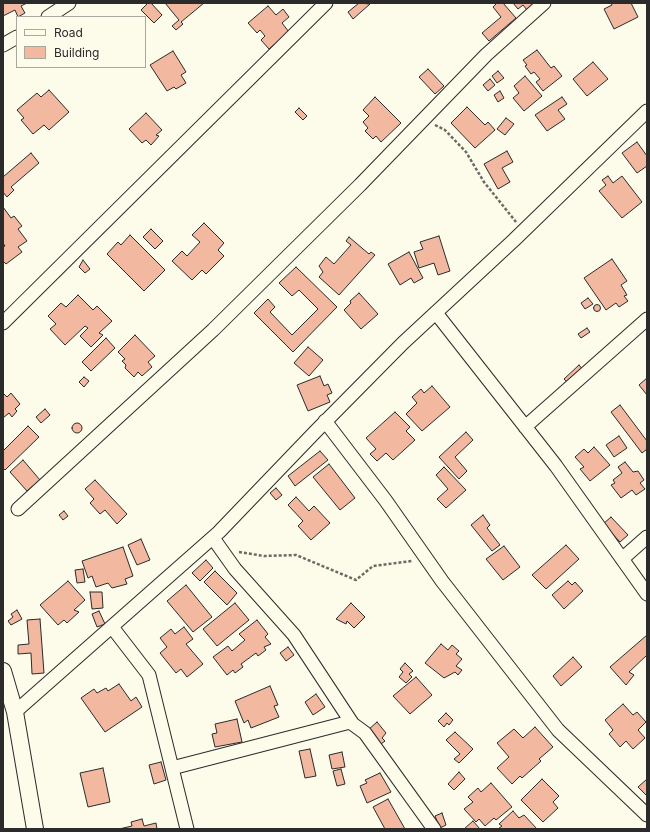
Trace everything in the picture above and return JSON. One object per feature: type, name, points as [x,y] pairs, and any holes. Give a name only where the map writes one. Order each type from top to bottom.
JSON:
[{"type":"street","points":[[50,16],[69,3]]},
{"type":"street","points":[[3,323],[326,3]]},
{"type":"street","points":[[18,509],[213,330],[425,119],[486,55],[544,3]]},
{"type":"street","points":[[3,46],[16,37]]},
{"type":"street","points":[[15,712],[212,538],[325,421],[647,111]]},
{"type":"street","points":[[436,313],[556,466],[647,594]]},
{"type":"street","points":[[525,427],[647,318]]},
{"type":"street","points":[[325,421],[386,501],[427,559],[558,730],[647,815]]},
{"type":"street","points":[[622,559],[647,537]]},
{"type":"street","points":[[212,538],[235,569],[294,634],[352,723],[365,732],[434,829]]},
{"type":"street","points":[[112,627],[149,675],[187,829]]},
{"type":"street","points":[[3,671],[15,712],[36,829]]},
{"type":"street","points":[[172,768],[350,722],[352,723]]},
{"type":"path","points":[[425,119],[445,130],[466,152],[484,182],[523,231]]},
{"type":"path","points":[[221,549],[264,556],[296,555],[356,580],[372,566],[427,559]]},
{"type":"building","points":[[3,3],[27,3],[21,6],[25,13],[20,16],[18,16],[15,10],[3,16]]},
{"type":"building","points":[[148,3],[151,3],[162,15],[154,23],[141,10]]},
{"type":"building","points":[[165,3],[204,3],[181,22],[183,24],[176,30],[172,26],[179,20]]},
{"type":"building","points":[[359,3],[370,4],[353,19],[348,12]]},
{"type":"building","points":[[497,3],[503,3],[516,18],[489,41],[482,33],[501,17],[493,7]]},
{"type":"building","points":[[513,3],[537,3],[527,10],[523,5],[518,9]]},
{"type":"building","points":[[611,3],[631,3],[638,17],[614,29],[604,9],[612,5]]},
{"type":"building","points":[[268,6],[276,15],[283,9],[289,17],[282,23],[289,32],[269,49],[261,40],[265,36],[260,30],[257,33],[248,23]]},
{"type":"building","points":[[537,50],[551,68],[554,66],[562,76],[543,91],[536,82],[540,79],[534,72],[531,74],[525,66],[527,65],[523,60]]},
{"type":"building","points":[[173,51],[186,72],[181,75],[186,83],[176,89],[174,87],[167,91],[150,65]]},
{"type":"building","points":[[593,62],[608,79],[587,96],[573,79]]},
{"type":"building","points":[[428,69],[444,86],[435,94],[419,77]]},
{"type":"building","points":[[498,71],[504,78],[497,83],[492,76]]},
{"type":"building","points":[[525,76],[542,96],[524,111],[513,98],[519,93],[514,86]]},
{"type":"building","points":[[490,79],[495,85],[488,91],[483,85]]},
{"type":"building","points":[[49,90],[69,112],[49,130],[44,125],[33,134],[21,120],[24,118],[17,110],[37,93],[41,97]]},
{"type":"building","points":[[500,91],[504,98],[498,102],[494,95]]},
{"type":"building","points":[[375,97],[401,123],[381,142],[376,136],[373,139],[365,131],[368,128],[363,122],[369,116],[363,110]]},
{"type":"building","points":[[562,97],[567,104],[558,110],[565,119],[547,131],[535,115]]},
{"type":"building","points":[[467,107],[485,125],[488,122],[495,130],[475,148],[451,123]]},
{"type":"building","points":[[299,108],[307,116],[303,120],[295,112]]},
{"type":"building","points":[[146,113],[162,130],[156,135],[159,136],[151,145],[146,140],[142,143],[129,129]]},
{"type":"building","points":[[506,118],[514,124],[505,135],[497,129]]},
{"type":"building","points":[[637,142],[647,156],[647,166],[637,173],[622,153]]},
{"type":"building","points":[[507,151],[513,162],[502,168],[510,182],[498,189],[484,164]]},
{"type":"building","points":[[31,153],[39,163],[11,187],[14,190],[7,197],[3,192],[3,177]]},
{"type":"building","points":[[608,176],[613,183],[622,176],[642,202],[622,218],[599,191],[606,185],[602,180]]},
{"type":"building","points":[[3,207],[11,218],[14,216],[22,226],[18,229],[27,241],[18,247],[22,252],[6,264],[3,261],[3,247],[5,246],[3,243]]},
{"type":"building","points":[[204,223],[224,243],[218,250],[224,256],[206,274],[202,270],[192,280],[172,261],[182,251],[187,256],[200,242],[192,235]]},
{"type":"building","points":[[151,229],[163,241],[155,249],[143,237]]},
{"type":"building","points":[[130,235],[165,270],[144,291],[107,254],[118,242],[121,245]]},
{"type":"building","points":[[439,236],[450,271],[438,275],[434,263],[419,268],[414,252],[423,249],[420,242]]},
{"type":"building","points":[[349,237],[369,254],[371,252],[375,255],[339,295],[319,277],[323,272],[319,266],[326,257],[334,264],[351,245],[346,241]]},
{"type":"building","points":[[409,252],[423,278],[414,283],[411,278],[400,285],[388,264]]},
{"type":"building","points":[[612,259],[627,281],[621,285],[627,295],[624,296],[628,301],[619,307],[616,303],[606,310],[584,278]]},
{"type":"building","points":[[83,260],[90,269],[85,273],[79,267]]},
{"type":"building","points":[[296,267],[337,307],[293,352],[254,313],[268,299],[275,307],[270,312],[292,335],[318,309],[299,290],[292,296],[279,283]]},
{"type":"building","points":[[359,293],[378,314],[361,329],[344,310],[351,303],[350,301]]},
{"type":"building","points":[[78,295],[93,310],[97,306],[112,321],[99,333],[103,335],[91,347],[80,336],[88,328],[85,326],[65,345],[50,329],[56,324],[48,316],[61,303],[66,307]]},
{"type":"building","points":[[588,298],[593,304],[585,309],[581,303]]},
{"type":"building","points":[[597,304],[600,305],[600,311],[597,312],[594,311],[593,308],[594,305]]},
{"type":"building","points":[[587,328],[590,332],[581,338],[578,334]]},
{"type":"building","points":[[135,335],[155,356],[148,362],[152,367],[142,376],[138,372],[134,377],[125,368],[126,365],[122,361],[125,359],[118,352]]},
{"type":"building","points":[[106,338],[115,348],[91,371],[82,362]]},
{"type":"building","points":[[308,347],[323,360],[309,376],[294,363]]},
{"type":"building","points":[[579,365],[584,371],[570,385],[564,379]]},
{"type":"building","points":[[320,376],[324,386],[328,384],[332,393],[327,395],[330,402],[308,411],[297,385]]},
{"type":"building","points":[[84,377],[89,381],[84,387],[79,382]]},
{"type":"building","points":[[647,378],[647,395],[639,385]]},
{"type":"building","points":[[432,386],[450,407],[422,431],[406,414],[417,403],[412,397],[421,389],[424,393]]},
{"type":"building","points":[[3,393],[7,397],[11,393],[20,404],[15,409],[17,411],[12,417],[9,413],[3,418]]},
{"type":"building","points":[[620,405],[647,441],[647,449],[642,453],[611,412]]},
{"type":"building","points":[[45,409],[50,415],[41,423],[36,417]]},
{"type":"building","points":[[395,412],[410,427],[406,431],[415,440],[393,460],[386,453],[377,461],[370,454],[376,449],[366,438]]},
{"type":"building","points":[[75,423],[79,423],[82,428],[79,433],[75,433],[72,430],[72,426]]},
{"type":"building","points":[[28,426],[39,437],[5,470],[3,468],[3,451]]},
{"type":"building","points":[[466,432],[473,440],[455,457],[467,471],[459,479],[439,457]]},
{"type":"building","points":[[619,436],[627,448],[614,457],[606,445]]},
{"type":"building","points":[[594,447],[610,465],[590,481],[580,469],[584,467],[575,457],[584,449],[588,453]]},
{"type":"building","points":[[320,451],[328,460],[295,486],[288,476]]},
{"type":"building","points":[[23,460],[40,480],[27,491],[10,472]]},
{"type":"building","points":[[625,462],[633,472],[638,471],[644,480],[640,483],[645,489],[636,495],[632,490],[621,498],[611,485],[615,483],[613,480],[622,473],[618,467]]},
{"type":"building","points":[[329,464],[355,498],[340,510],[313,477]]},
{"type":"building","points":[[444,467],[466,490],[446,508],[437,499],[448,489],[436,475]]},
{"type":"building","points":[[95,480],[127,514],[117,524],[105,510],[100,514],[90,503],[94,499],[85,489]]},
{"type":"building","points":[[276,488],[282,495],[276,500],[270,493]]},
{"type":"building","points":[[296,497],[309,511],[314,506],[330,523],[311,540],[298,526],[303,521],[288,505]]},
{"type":"building","points":[[64,511],[68,516],[63,520],[59,515]]},
{"type":"building","points":[[483,515],[490,525],[487,528],[500,545],[492,551],[471,525]]},
{"type":"building","points":[[611,517],[628,535],[620,542],[603,524]]},
{"type":"building","points":[[141,539],[150,560],[137,565],[128,545]]},
{"type":"building","points":[[566,545],[579,559],[546,589],[532,575]]},
{"type":"building","points":[[504,546],[520,567],[503,580],[486,559]]},
{"type":"building","points":[[123,547],[133,576],[125,579],[127,584],[112,588],[108,583],[96,587],[92,576],[88,578],[82,561]]},
{"type":"building","points":[[206,560],[213,568],[200,581],[192,573]]},
{"type":"building","points":[[83,569],[85,582],[77,583],[75,570]]},
{"type":"building","points":[[215,571],[237,593],[227,605],[204,582]]},
{"type":"building","points":[[68,581],[85,600],[74,610],[79,612],[67,623],[64,620],[58,625],[40,605]]},
{"type":"building","points":[[568,581],[572,585],[575,582],[583,591],[564,609],[552,595]]},
{"type":"building","points":[[186,585],[212,617],[193,632],[167,601]]},
{"type":"building","points":[[90,592],[102,592],[103,608],[92,609]]},
{"type":"building","points":[[235,603],[249,620],[217,646],[203,629]]},
{"type":"building","points":[[351,603],[365,617],[354,628],[347,621],[346,624],[336,619]]},
{"type":"building","points":[[17,610],[22,619],[11,625],[8,621],[13,617],[11,614]]},
{"type":"building","points":[[99,611],[105,624],[97,627],[92,614]]},
{"type":"building","points":[[40,619],[44,673],[32,674],[31,653],[18,654],[18,645],[29,644],[27,620]]},
{"type":"building","points":[[257,620],[268,634],[265,637],[271,644],[264,647],[266,650],[258,656],[256,653],[241,664],[243,667],[235,673],[233,670],[227,675],[213,657],[228,646],[232,651],[245,640],[239,634]]},
{"type":"building","points":[[184,627],[193,639],[186,644],[203,664],[187,677],[181,669],[176,673],[160,653],[167,647],[160,638],[171,629],[175,634]]},
{"type":"building","points":[[647,635],[647,655],[629,672],[634,675],[626,685],[610,667]]},
{"type":"building","points":[[441,644],[448,650],[452,645],[459,651],[456,654],[462,659],[456,666],[462,670],[458,675],[455,672],[444,678],[425,663]]},
{"type":"building","points":[[288,647],[294,655],[286,661],[280,653]]},
{"type":"building","points":[[573,657],[582,667],[561,686],[553,676]]},
{"type":"building","points":[[405,663],[413,671],[409,674],[412,677],[406,683],[399,677],[403,672],[400,669]]},
{"type":"building","points":[[416,677],[432,695],[410,714],[393,696]]},
{"type":"building","points":[[119,684],[131,701],[136,697],[142,707],[105,732],[81,698],[94,689],[97,693],[106,688],[108,691]]},
{"type":"building","points":[[270,686],[278,705],[274,706],[279,717],[251,728],[248,720],[244,723],[235,701]]},
{"type":"building","points":[[316,694],[325,707],[313,715],[305,702]]},
{"type":"building","points":[[623,704],[633,715],[637,712],[646,722],[638,730],[645,738],[633,749],[626,741],[620,747],[609,734],[613,730],[605,720]]},
{"type":"building","points":[[446,713],[453,720],[449,725],[447,723],[444,727],[438,721]]},
{"type":"building","points":[[237,719],[242,742],[215,747],[212,734],[217,733],[215,724]]},
{"type":"building","points":[[377,722],[386,733],[382,738],[385,741],[381,744],[368,730]]},
{"type":"building","points":[[535,727],[553,747],[539,759],[541,761],[522,778],[520,776],[512,784],[497,768],[509,757],[497,743],[514,729],[523,738]]},
{"type":"building","points":[[455,732],[473,749],[459,763],[454,759],[460,754],[446,740]]},
{"type":"building","points":[[310,749],[316,776],[305,778],[299,751]]},
{"type":"building","points":[[342,752],[345,767],[332,769],[329,755]]},
{"type":"building","points":[[161,762],[166,780],[154,784],[149,765]]},
{"type":"building","points":[[103,768],[110,802],[88,807],[80,773]]},
{"type":"building","points":[[341,769],[345,784],[337,786],[333,771]]},
{"type":"building","points":[[459,772],[465,779],[454,790],[448,784]]},
{"type":"building","points":[[380,773],[391,792],[367,803],[360,786],[367,783],[365,780]]},
{"type":"building","points":[[542,779],[559,796],[553,802],[558,808],[543,822],[521,800]]},
{"type":"building","points":[[647,779],[647,796],[638,787]]},
{"type":"building","points":[[491,783],[512,807],[496,820],[494,818],[485,826],[479,819],[476,822],[464,809],[473,802],[468,797],[478,788],[481,792]]},
{"type":"building","points":[[388,799],[405,829],[385,829],[373,807]]},
{"type":"building","points":[[513,811],[519,818],[524,815],[537,829],[498,829],[502,826],[499,824]]},
{"type":"building","points":[[442,813],[446,825],[440,828],[435,816]]},
{"type":"building","points":[[142,819],[144,826],[156,823],[157,829],[119,829],[132,826],[131,822]]},
{"type":"building","points":[[473,821],[480,829],[464,829]]}]
